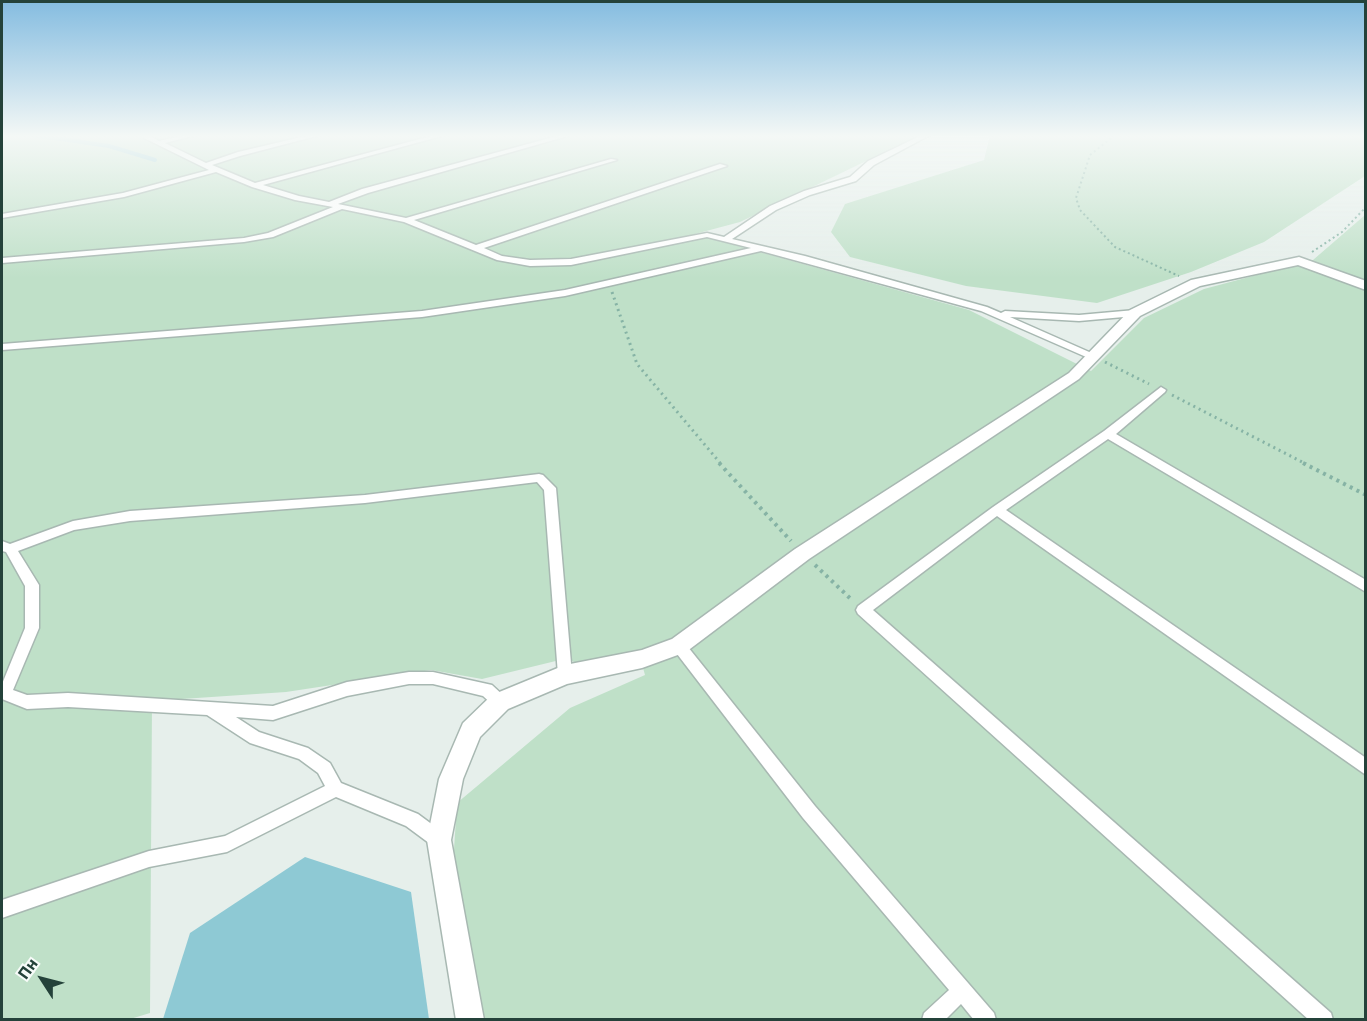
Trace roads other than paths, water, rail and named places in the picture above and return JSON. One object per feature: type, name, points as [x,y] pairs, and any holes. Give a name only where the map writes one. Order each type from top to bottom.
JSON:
[{"type":"street","points":[[470,1020],[439,840],[451,778],[471,730],[500,702],[566,675],[642,659],[679,646],[802,554],[1074,376],[1135,313],[1196,283],[1299,261],[1365,286]]},
{"type":"lane","points":[[2,216],[124,195],[169,183]]},
{"type":"lane","points":[[249,183],[329,205],[406,220],[474,249],[508,259],[550,264],[571,262],[691,236],[707,235],[992,312],[1093,357]]},
{"type":"lane","points":[[255,185],[264,183]]},
{"type":"lane","points":[[329,205],[395,183]]},
{"type":"lane","points":[[406,220],[535,183]]},
{"type":"lane","points":[[474,249],[673,183]]},
{"type":"lane","points":[[726,239],[773,208],[807,193],[841,183]]},
{"type":"lane","points":[[2,261],[244,240],[270,235],[341,207]]},
{"type":"lane","points":[[2,347],[422,314],[595,287],[762,248]]},
{"type":"lane","points":[[992,312],[1079,318],[1135,313]]},
{"type":"lane","points":[[1161,390],[1108,434],[997,510],[863,610],[1324,1020]]},
{"type":"lane","points":[[1108,434],[1365,587]]},
{"type":"lane","points":[[500,702],[487,690],[433,678],[409,678],[347,689],[273,713],[68,700],[27,702],[4,693],[32,628],[32,585],[6,548],[73,526],[130,516],[365,499],[539,478],[550,488],[566,675]]},
{"type":"lane","points":[[997,510],[1365,768]]},
{"type":"lane","points":[[679,646],[809,812],[987,1020]]},
{"type":"lane","points":[[209,708],[255,738],[303,753],[324,768],[335,789],[412,820],[439,840]]},
{"type":"lane","points":[[2,909],[149,859],[227,844],[335,789]]},
{"type":"lane","points":[[931,1020],[961,991]]},
{"type":"water","points":[[305,857],[411,892],[429,1019],[163,1019],[190,933]]}]
